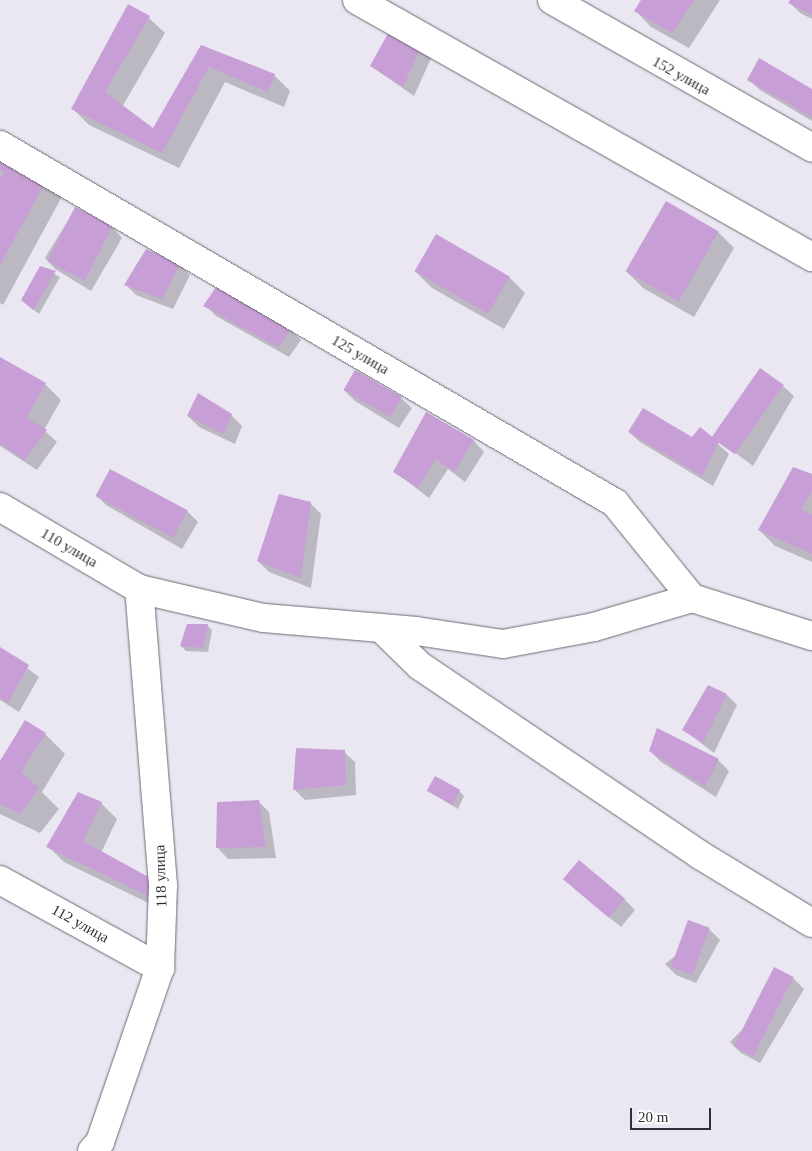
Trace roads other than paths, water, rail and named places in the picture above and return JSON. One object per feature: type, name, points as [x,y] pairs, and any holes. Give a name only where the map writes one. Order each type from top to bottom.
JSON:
[{"type":"street","points":[[357,0],[812,257]]},
{"type":"street","name":"152 улица","points":[[552,0],[812,148]]},
{"type":"street","name":"125 улица","points":[[0,145],[615,503],[692,598]]},
{"type":"street","name":"110 улица","points":[[0,507],[139,588],[264,618],[381,628],[503,644],[594,627],[692,598]]},
{"type":"street","name":"118 улица","points":[[92,1151],[100,1142],[160,968],[163,885],[139,588]]},
{"type":"street","points":[[692,598],[812,636]]},
{"type":"street","points":[[381,628],[420,666],[700,855],[812,923]]},
{"type":"street","name":"112 улица","points":[[0,880],[160,968]]}]
